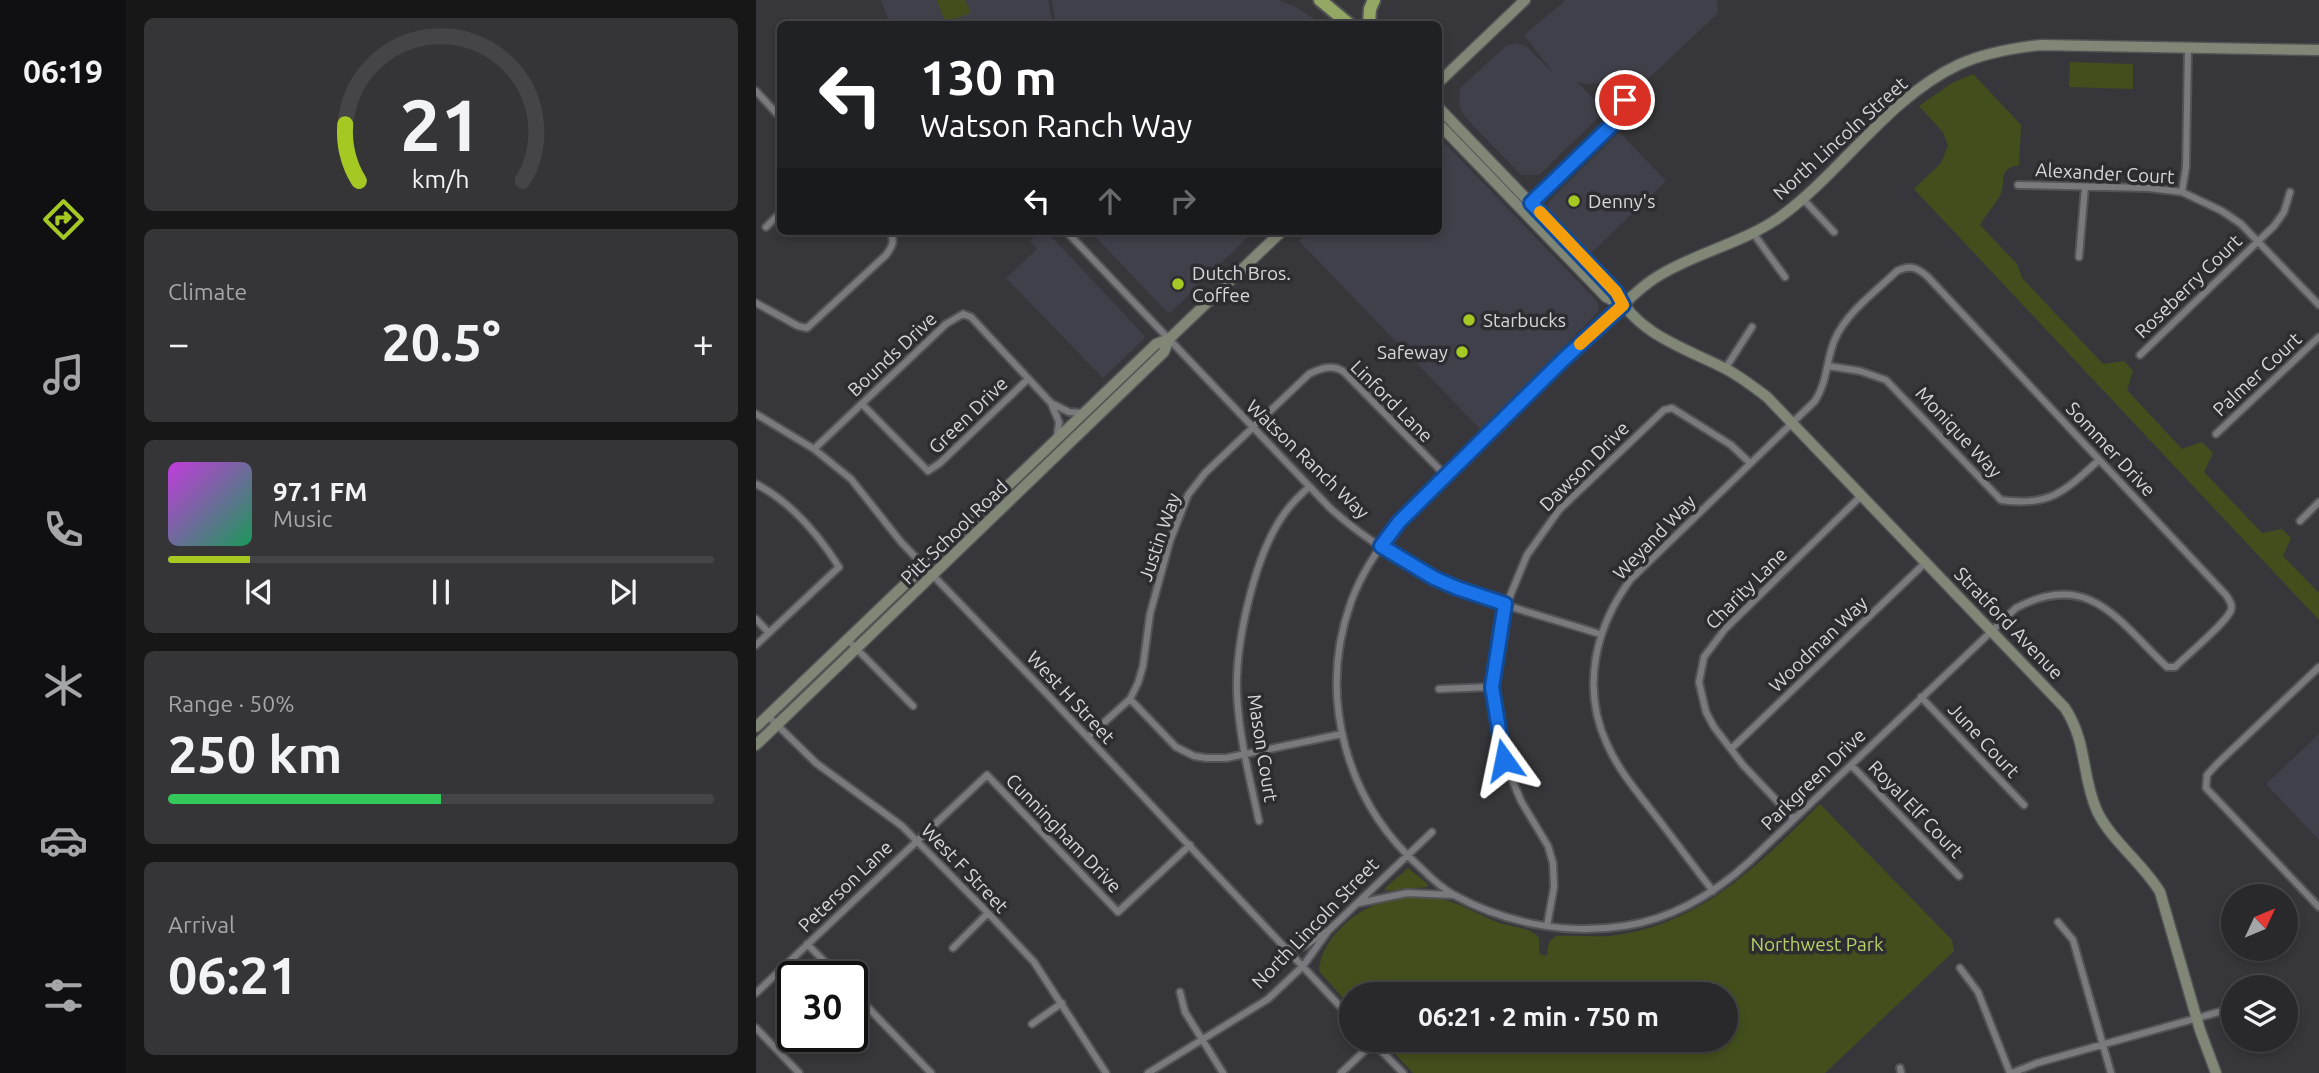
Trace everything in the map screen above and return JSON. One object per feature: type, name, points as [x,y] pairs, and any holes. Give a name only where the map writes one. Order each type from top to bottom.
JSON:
[{"type":"highway","points":[[1320,0],[1345,21]]},
{"type":"highway","points":[[1369,21],[1374,0]]},
{"type":"street","points":[[1442,79],[1525,0]]},
{"type":"street","name":"North Lincoln Street","points":[[1148,1073],[1260,1005],[1303,966],[1328,931],[1406,856],[1367,802],[1351,766],[1342,734],[1337,678],[1344,626],[1358,584],[1399,522],[1566,357],[1623,305],[1657,276],[1753,233],[1802,199],[1914,94],[1958,65],[2015,47],[2041,45],[2319,50]]},
{"type":"street","points":[[2182,192],[2186,167],[2189,48]]},
{"type":"street","points":[[757,93],[777,114]]},
{"type":"street","points":[[1523,211],[1619,118],[1625,100]]},
{"type":"street","name":"Stratford Avenue","points":[[1442,111],[1616,292],[1636,320],[1663,339],[1725,369],[1767,397],[2051,692],[2074,723],[2081,741],[2088,784],[2096,808],[2104,822],[2149,873],[2161,892],[2197,1018],[2216,1073]]},
{"type":"street","name":"Stratford Avenue","points":[[1442,127],[1606,298],[1623,305]]},
{"type":"street","name":"Alexander Court","points":[[2018,185],[2149,188],[2182,192],[2222,211],[2259,241],[2319,305]]},
{"type":"street","points":[[2080,257],[2085,187]]},
{"type":"street","name":"Roseberry Court","points":[[2140,355],[2274,226],[2284,212],[2290,192]]},
{"type":"street","points":[[1802,199],[1834,232]]},
{"type":"street","points":[[766,227],[777,216]]},
{"type":"street","points":[[1753,233],[1785,277]]},
{"type":"street","points":[[756,303],[798,326],[807,328],[886,255],[892,248],[890,235]]},
{"type":"street","name":"Watson Ranch Way","points":[[1070,235],[1340,518],[1434,578],[1457,588],[1600,634]]},
{"type":"street","name":"Pitt School Road","points":[[756,727],[1156,344],[1169,339],[1278,235]]},
{"type":"street","name":"Weyand Way","points":[[1713,891],[1622,772],[1607,745],[1599,723],[1593,689],[1594,658],[1600,634],[1621,592],[1631,579],[1815,401],[1821,391],[1830,352],[1842,326],[1897,271],[1906,267],[1916,268],[1927,276]]},
{"type":"street","name":"Sommer Drive","points":[[1927,276],[2232,604],[2231,612],[2197,645]]},
{"type":"street","name":"Bounds Drive","points":[[814,449],[946,324],[963,314],[971,317],[1051,403],[1069,412],[1084,413]]},
{"type":"street","points":[[1725,369],[1752,327]]},
{"type":"street","name":"Palmer Court","points":[[2216,435],[2319,337]]},
{"type":"street","name":"Pitt School Road","points":[[756,745],[1164,352],[1169,339]]},
{"type":"street","name":"Monique Way","points":[[1828,366],[1860,370],[1886,380],[2001,500],[2036,501],[2053,496],[2066,490],[2099,460]]},
{"type":"street","name":"Linford Lane","points":[[1309,374],[1331,368],[1344,372],[1446,476]]},
{"type":"street","name":"Justin Way","points":[[1088,737],[1130,699],[1138,683],[1150,614],[1170,541],[1188,495],[1205,473],[1309,374]]},
{"type":"street","name":"Green Drive","points":[[862,404],[928,471],[940,463],[1028,379]]},
{"type":"street","points":[[1051,403],[1059,422],[1057,438]]},
{"type":"street","name":"Dawson Drive","points":[[1547,926],[1554,887],[1553,863],[1548,846],[1521,801],[1504,760],[1492,687],[1505,604],[1527,555],[1559,510],[1664,410],[1672,408],[1731,445],[1751,463]]},
{"type":"street","name":"West H Street","points":[[756,414],[814,449],[851,479],[901,541],[1339,1005]]},
{"type":"street","points":[[756,484],[790,507],[809,526],[839,567],[756,645]]},
{"type":"street","name":"Mason Court","points":[[1259,821],[1244,754],[1237,694],[1238,651],[1256,577],[1276,527],[1309,486]]},
{"type":"street","name":"Charity Lane","points":[[1794,819],[1752,775],[1714,727],[1702,698],[1699,682],[1704,657],[1725,629],[1862,495]]},
{"type":"street","points":[[2300,521],[2319,502]]},
{"type":"street","name":"Woodman Way","points":[[1731,748],[1926,562]]},
{"type":"street","name":"Parkgreen Drive","points":[[1406,856],[1454,895],[1511,919],[1579,930],[1626,926],[1678,910],[1713,891],[1742,869],[1991,630],[2016,608],[2032,600],[2048,595],[2066,594],[2086,598],[2105,607],[2123,621],[2167,667],[2175,667],[2197,645]]},
{"type":"street","points":[[756,619],[769,633]]},
{"type":"street","points":[[848,640],[913,706]]},
{"type":"street","points":[[2319,667],[2217,764],[2207,775],[2206,788],[2319,907]]},
{"type":"street","points":[[1439,690],[1492,687]]},
{"type":"street","name":"June Court","points":[[1921,697],[2024,805]]},
{"type":"street","points":[[1130,699],[1176,747],[1206,758],[1244,754],[1342,734]]},
{"type":"street","name":"West F Street","points":[[768,716],[816,763],[917,839],[1034,962],[1106,1073]]},
{"type":"street","name":"Royal Elf Court","points":[[1851,765],[1959,876]]},
{"type":"street","name":"Peterson Lane","points":[[756,993],[987,775]]},
{"type":"street","name":"Cunningham Drive","points":[[987,775],[1118,912],[1190,845]]},
{"type":"street","points":[[1406,856],[1432,832]]},
{"type":"street","points":[[1357,904],[1412,892],[1454,895]]},
{"type":"street","points":[[953,948],[988,914]]},
{"type":"street","points":[[2058,922],[2073,940],[2111,1073]]},
{"type":"street","points":[[1286,948],[1296,951],[1302,949],[1328,931]]},
{"type":"street","points":[[807,944],[824,961]]},
{"type":"street","points":[[1960,968],[1978,992],[2011,1073],[2036,1063],[2221,1011]]},
{"type":"street","points":[[1180,992],[1185,1012],[1223,1073]]},
{"type":"street","points":[[1032,1024],[1062,1003]]},
{"type":"street","points":[[868,1008],[931,1073]]},
{"type":"street","points":[[756,1028],[799,1073]]},
{"type":"street","points":[[1341,1073],[1362,1052]]},
{"type":"street","points":[[1383,1052],[1403,1073]]},
{"type":"shaded area","points":[[881,0],[1048,0],[1052,21],[889,21]]},
{"type":"shaded area","points":[[1052,0],[1278,0],[1294,6],[1317,21],[1056,21]]},
{"type":"shaded area","points":[[1566,0],[1717,0],[1718,13],[1647,80],[1586,84],[1577,82],[1598,103],[1601,115],[1539,175],[1521,175],[1464,116],[1459,105],[1460,88],[1507,45],[1517,43],[1527,47],[1554,74],[1524,35]]},
{"type":"shaded area","points":[[1619,132],[1666,181],[1589,255],[1549,212],[1547,203]]},
{"type":"shaded area","points":[[1442,140],[1597,301],[1598,312],[1481,430],[1299,241],[1304,235],[1442,235]]},
{"type":"shaded area","points":[[1037,235],[1050,235],[1144,335],[1144,339],[1103,378],[1006,278],[1037,249],[1030,241]]},
{"type":"shaded area","points":[[1094,235],[1250,235],[1171,312],[1167,312]]},
{"type":"shaded area","points":[[2319,734],[2319,840],[2266,784]]},
{"type":"green space","points":[[937,0],[965,0],[971,13],[945,21]]},
{"type":"green space","points":[[2070,62],[2133,64],[2133,89],[2069,87]]},
{"type":"green space","points":[[1973,74],[2021,125],[2019,165],[2006,171],[2001,193],[1980,225],[2017,264],[2022,278],[2103,364],[2124,361],[2133,371],[2127,390],[2182,449],[2202,442],[2213,453],[2204,472],[2262,533],[2282,529],[2291,538],[2283,556],[2319,593],[2319,620],[1914,189],[1941,163],[1948,146],[1943,132],[1919,106],[1952,83]]},
{"type":"green space","name":"Northwest Park","points":[[1820,804],[1952,940],[1954,951],[1825,1073],[1413,1073],[1393,1052],[1738,1052],[1738,982],[1339,982],[1339,994],[1319,971],[1327,945],[1344,925],[1369,908],[1396,898],[1411,896],[1441,899],[1499,923],[1526,929],[1539,938],[1539,954],[1547,956],[1549,942],[1556,936],[1610,936],[1643,930],[1673,920],[1726,889],[1774,849]]},
{"type":"green space","points":[[1408,868],[1428,884],[1428,887],[1385,891],[1385,888]]},
{"type":"slow traffic","points":[[1540,212],[1616,292],[1623,305],[1580,344]]},
{"type":"place","name":"Denny's","points":[[1574,201]]},
{"type":"place","name":"Dutch Bros. Coffee","points":[[1178,284]]},
{"type":"place","name":"Starbucks","points":[[1469,320]]},
{"type":"place","name":"Safeway","points":[[1462,352]]},
{"type":"route","points":[[1504,760],[1492,687],[1505,604],[1434,578],[1381,546],[1399,522],[1563,360],[1623,305],[1616,292],[1531,203],[1619,118],[1625,100]]}]
